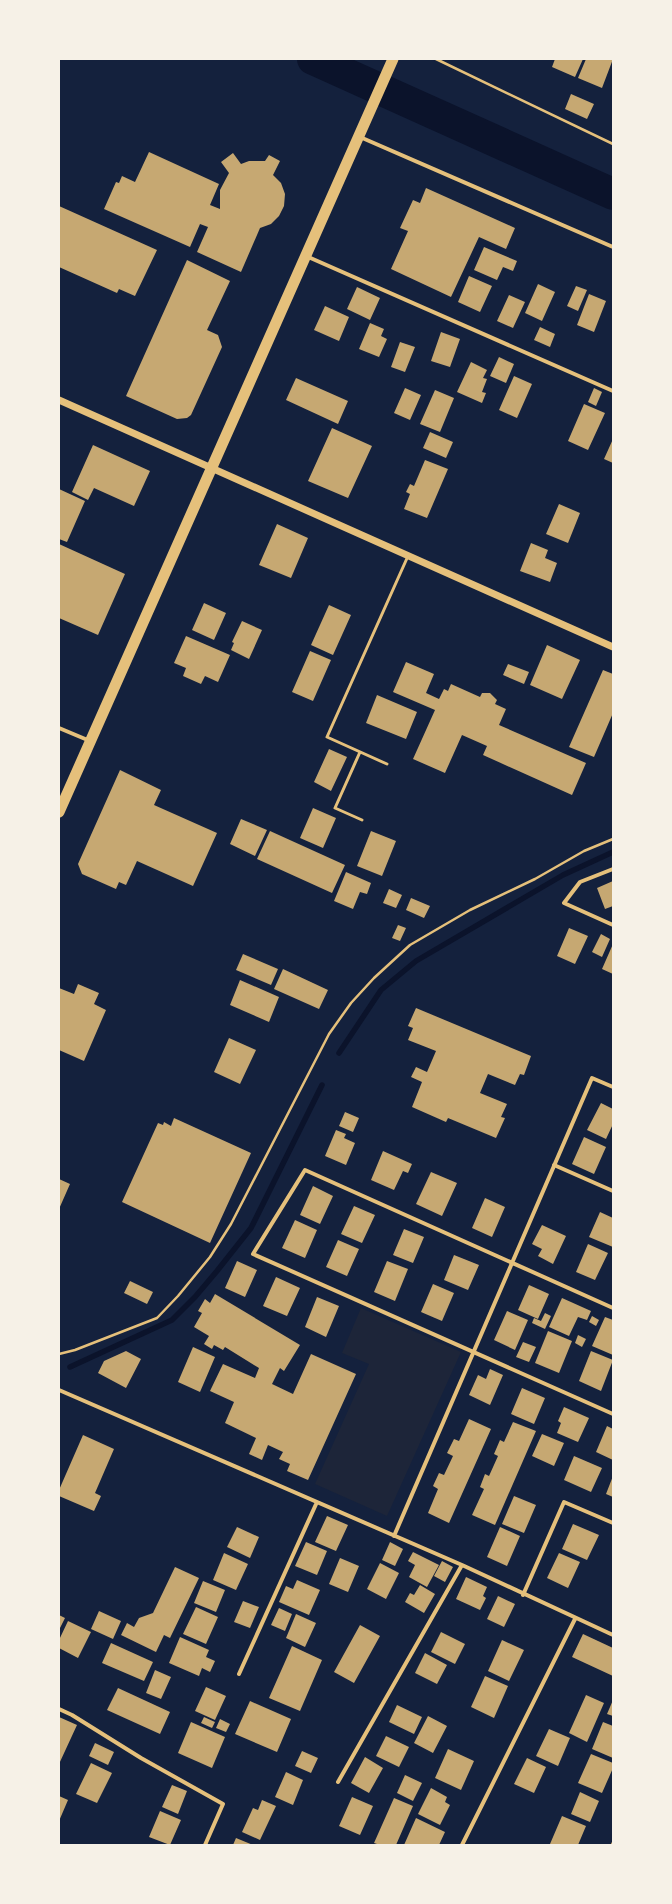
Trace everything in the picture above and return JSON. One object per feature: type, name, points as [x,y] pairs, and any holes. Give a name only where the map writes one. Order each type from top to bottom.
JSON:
[{"type":"highway","points":[[59,812],[393,59]]},
{"type":"street","points":[[359,136],[613,247]]},
{"type":"street","points":[[306,256],[613,391]]},
{"type":"street","points":[[59,400],[613,647]]},
{"type":"street","points":[[59,728],[90,741]]},
{"type":"street","points":[[613,869],[580,882],[564,903],[613,925]]},
{"type":"street","points":[[394,1536],[592,1078],[613,1087]]},
{"type":"street","points":[[554,1165],[613,1191]]},
{"type":"street","points":[[613,1308],[512,1261],[305,1170],[252,1254],[613,1414]]},
{"type":"street","points":[[59,1390],[462,1565],[613,1636]]},
{"type":"street","points":[[239,1674],[317,1502]]},
{"type":"street","points":[[523,1595],[564,1502],[613,1523]]},
{"type":"street","points":[[338,1782],[462,1565]]},
{"type":"street","points":[[462,1845],[575,1619]]},
{"type":"street","points":[[59,1709],[72,1715],[140,1758],[223,1804],[205,1845]]},
{"type":"lane","points":[[387,764],[327,737],[409,555]]},
{"type":"lane","points":[[360,752],[335,808],[362,820]]},
{"type":"path","points":[[436,59],[613,144]]},
{"type":"path","points":[[59,1354],[76,1350],[157,1318],[178,1296],[210,1257],[231,1224],[329,1034],[351,1003],[374,978],[410,944],[470,910],[535,879],[584,851],[613,839]]},
{"type":"shaded area","points":[[361,1308],[461,1352],[387,1516],[315,1484],[369,1364],[342,1353]]},
{"type":"building","points":[[555,59],[583,59],[575,77],[552,67]]},
{"type":"building","points":[[586,59],[613,59],[602,88],[578,78]]},
{"type":"building","points":[[571,94],[594,104],[587,119],[565,109]]},
{"type":"building","points":[[149,152],[219,184],[210,205],[220,209],[220,190],[229,173],[221,162],[233,153],[241,164],[249,161],[265,161],[269,155],[280,161],[273,175],[281,183],[285,194],[284,206],[279,216],[271,224],[260,228],[241,272],[197,252],[208,227],[200,224],[190,247],[104,209],[116,182],[119,183],[122,176],[135,182]]},
{"type":"building","points":[[426,188],[515,228],[506,249],[479,237],[451,297],[391,269],[408,231],[400,228],[413,200],[420,203]]},
{"type":"building","points":[[59,206],[157,250],[135,296],[119,289],[117,293],[59,267]]},
{"type":"building","points":[[484,247],[517,261],[513,271],[503,267],[497,280],[474,270]]},
{"type":"building","points":[[187,260],[230,281],[207,330],[218,335],[222,347],[191,415],[187,418],[177,419],[126,396]]},
{"type":"building","points":[[469,276],[492,286],[480,312],[458,302]]},
{"type":"building","points":[[538,284],[555,292],[542,321],[525,313]]},
{"type":"building","points":[[576,286],[587,290],[578,311],[567,306]]},
{"type":"building","points":[[357,287],[380,298],[370,320],[347,309]]},
{"type":"building","points":[[589,294],[606,301],[594,332],[577,325]]},
{"type":"building","points":[[509,295],[525,302],[513,328],[497,321]]},
{"type":"building","points":[[325,306],[349,317],[339,341],[314,330]]},
{"type":"building","points":[[370,323],[384,329],[381,336],[387,339],[379,357],[359,349]]},
{"type":"building","points":[[540,327],[555,334],[550,347],[534,340]]},
{"type":"building","points":[[441,332],[460,339],[450,367],[431,361]]},
{"type":"building","points":[[400,342],[415,347],[405,372],[391,367]]},
{"type":"building","points":[[499,357],[514,364],[506,383],[490,376]]},
{"type":"building","points":[[471,362],[487,370],[483,378],[487,379],[482,392],[486,393],[482,403],[457,392]]},
{"type":"building","points":[[514,376],[532,384],[517,418],[499,410]]},
{"type":"building","points":[[296,378],[348,401],[338,424],[286,400]]},
{"type":"building","points":[[405,388],[421,395],[410,420],[394,413]]},
{"type":"building","points":[[594,388],[602,392],[596,406],[588,402]]},
{"type":"building","points":[[435,390],[454,398],[440,432],[420,424]]},
{"type":"building","points":[[584,404],[605,413],[588,450],[568,441]]},
{"type":"building","points":[[332,428],[372,446],[348,498],[308,481]]},
{"type":"building","points":[[430,432],[453,442],[446,458],[423,448]]},
{"type":"building","points":[[613,439],[613,463],[604,459]]},
{"type":"building","points":[[93,445],[150,471],[134,506],[94,488],[88,500],[72,492]]},
{"type":"building","points":[[425,460],[448,469],[427,518],[404,509],[410,494],[406,492],[410,484],[414,486]]},
{"type":"building","points":[[59,489],[85,501],[67,542],[59,539]]},
{"type":"building","points":[[559,504],[580,513],[568,543],[546,534]]},
{"type":"building","points":[[277,524],[308,538],[291,578],[259,565]]},
{"type":"building","points":[[531,543],[548,550],[545,558],[557,563],[550,582],[520,571]]},
{"type":"building","points":[[59,544],[125,574],[98,635],[59,618]]},
{"type":"building","points":[[204,603],[226,613],[214,640],[192,630]]},
{"type":"building","points":[[329,605],[351,615],[333,655],[311,645]]},
{"type":"building","points":[[242,621],[262,630],[249,659],[231,650],[234,643],[232,642]]},
{"type":"building","points":[[186,636],[230,655],[218,682],[205,676],[201,684],[183,676],[186,668],[174,663]]},
{"type":"building","points":[[547,645],[580,660],[562,699],[530,685]]},
{"type":"building","points":[[310,651],[331,660],[313,701],[292,692]]},
{"type":"building","points":[[406,662],[434,674],[426,693],[439,699],[444,689],[448,691],[451,684],[480,697],[482,693],[490,693],[497,700],[495,704],[506,709],[499,725],[586,763],[572,795],[483,755],[487,746],[462,735],[445,773],[413,759],[435,710],[393,692]]},
{"type":"building","points":[[508,664],[529,672],[524,684],[503,675]]},
{"type":"building","points":[[603,670],[613,674],[613,713],[594,757],[569,747]]},
{"type":"building","points":[[377,695],[417,712],[406,739],[366,723]]},
{"type":"building","points":[[329,749],[347,757],[331,791],[314,782]]},
{"type":"building","points":[[120,770],[161,790],[154,805],[217,833],[193,886],[137,861],[126,885],[119,882],[116,889],[82,874],[78,864]]},
{"type":"building","points":[[313,808],[336,818],[323,848],[300,838]]},
{"type":"building","points":[[241,819],[267,830],[255,856],[230,844]]},
{"type":"building","points":[[270,831],[345,865],[332,893],[257,859]]},
{"type":"building","points":[[371,831],[396,841],[382,876],[357,866]]},
{"type":"building","points":[[346,872],[371,883],[367,894],[360,892],[353,909],[334,901]]},
{"type":"building","points":[[613,881],[613,906],[605,909],[597,888]]},
{"type":"building","points":[[389,889],[402,895],[396,908],[383,903]]},
{"type":"building","points":[[411,898],[430,906],[424,918],[406,910]]},
{"type":"building","points":[[398,925],[406,928],[400,941],[392,938]]},
{"type":"building","points":[[569,928],[588,936],[575,964],[557,956]]},
{"type":"building","points":[[601,934],[610,939],[602,957],[592,952]]},
{"type":"building","points":[[613,944],[613,974],[602,969]]},
{"type":"building","points":[[243,954],[278,969],[271,985],[236,970]]},
{"type":"building","points":[[283,969],[328,990],[319,1009],[274,989]]},
{"type":"building","points":[[240,980],[279,997],[269,1022],[230,1005]]},
{"type":"building","points":[[78,984],[99,993],[94,1004],[106,1010],[84,1061],[59,1050],[59,988],[74,994]]},
{"type":"building","points":[[416,1008],[531,1056],[524,1075],[520,1074],[515,1085],[488,1074],[480,1093],[507,1104],[501,1117],[505,1118],[496,1138],[448,1118],[446,1122],[412,1107],[422,1082],[411,1077],[416,1067],[427,1072],[436,1051],[408,1040],[413,1028],[408,1026]]},
{"type":"building","points":[[229,1038],[256,1050],[240,1084],[214,1072]]},
{"type":"building","points":[[601,1103],[613,1109],[613,1124],[606,1139],[587,1130]]},
{"type":"building","points":[[345,1112],[359,1118],[353,1132],[339,1126]]},
{"type":"building","points":[[174,1118],[251,1153],[210,1243],[122,1202],[158,1123],[163,1125],[164,1122],[171,1126]]},
{"type":"building","points":[[336,1130],[346,1134],[344,1138],[355,1143],[346,1165],[325,1156]]},
{"type":"building","points":[[584,1137],[606,1147],[594,1174],[572,1164]]},
{"type":"building","points":[[383,1151],[412,1164],[408,1173],[403,1171],[394,1190],[371,1180]]},
{"type":"building","points":[[431,1172],[457,1183],[442,1216],[416,1204]]},
{"type":"building","points":[[59,1179],[70,1184],[59,1209]]},
{"type":"building","points":[[313,1186],[333,1196],[320,1224],[300,1215]]},
{"type":"building","points":[[485,1198],[505,1207],[492,1237],[472,1228]]},
{"type":"building","points":[[354,1206],[375,1215],[362,1243],[341,1234]]},
{"type":"building","points":[[600,1212],[613,1218],[613,1247],[589,1237]]},
{"type":"building","points":[[295,1220],[317,1230],[305,1258],[282,1248]]},
{"type":"building","points":[[542,1225],[566,1236],[553,1264],[538,1256],[542,1249],[532,1244]]},
{"type":"building","points":[[404,1229],[424,1237],[413,1263],[393,1255]]},
{"type":"building","points":[[338,1240],[359,1249],[347,1276],[326,1267]]},
{"type":"building","points":[[588,1244],[608,1253],[595,1280],[576,1272]]},
{"type":"building","points":[[454,1255],[479,1265],[468,1290],[444,1280]]},
{"type":"building","points":[[237,1261],[257,1270],[245,1297],[225,1288]]},
{"type":"building","points":[[387,1261],[408,1269],[395,1301],[374,1292]]},
{"type":"building","points":[[276,1277],[300,1288],[287,1316],[263,1306]]},
{"type":"building","points":[[130,1281],[153,1292],[147,1304],[124,1293]]},
{"type":"building","points":[[433,1284],[454,1293],[442,1321],[421,1312]]},
{"type":"building","points":[[529,1285],[549,1294],[538,1319],[518,1310]]},
{"type":"building","points":[[215,1294],[300,1345],[284,1371],[280,1368],[272,1384],[293,1394],[311,1354],[356,1374],[308,1480],[287,1471],[290,1464],[279,1459],[283,1452],[268,1445],[262,1460],[249,1454],[256,1438],[225,1423],[234,1402],[210,1391],[223,1364],[255,1378],[259,1368],[225,1347],[223,1350],[214,1345],[212,1349],[204,1344],[209,1336],[194,1327],[202,1313],[198,1311],[205,1299],[210,1303]]},
{"type":"building","points":[[317,1297],[339,1306],[326,1337],[305,1327]]},
{"type":"building","points":[[562,1298],[591,1311],[587,1320],[578,1317],[569,1336],[549,1327]]},
{"type":"building","points":[[507,1311],[528,1320],[515,1350],[494,1340]]},
{"type":"building","points":[[545,1313],[551,1316],[545,1329],[532,1323],[534,1318],[541,1321]]},
{"type":"building","points":[[592,1316],[599,1320],[596,1326],[589,1322]]},
{"type":"building","points":[[605,1317],[613,1320],[613,1355],[592,1346]]},
{"type":"building","points":[[548,1331],[572,1341],[559,1373],[535,1363]]},
{"type":"building","points":[[578,1335],[586,1339],[582,1347],[575,1343]]},
{"type":"building","points":[[523,1342],[536,1347],[529,1362],[516,1357]]},
{"type":"building","points":[[193,1347],[215,1357],[200,1392],[178,1382]]},
{"type":"building","points":[[126,1351],[141,1359],[126,1388],[98,1373],[104,1361]]},
{"type":"building","points":[[591,1351],[613,1360],[601,1391],[579,1381]]},
{"type":"building","points":[[490,1369],[503,1375],[490,1405],[469,1395],[478,1375],[486,1379]]},
{"type":"building","points":[[522,1388],[545,1398],[534,1424],[511,1414]]},
{"type":"building","points":[[564,1407],[589,1418],[578,1442],[557,1433],[561,1423],[558,1421]]},
{"type":"building","points":[[469,1419],[491,1429],[449,1523],[428,1513],[438,1489],[433,1486],[439,1473],[444,1475],[453,1456],[447,1453],[454,1439],[459,1441]]},
{"type":"building","points":[[513,1422],[536,1431],[495,1525],[472,1515],[484,1489],[480,1487],[485,1474],[489,1476],[498,1456],[494,1454],[500,1440],[504,1442]]},
{"type":"building","points":[[607,1426],[613,1429],[613,1460],[596,1452]]},
{"type":"building","points":[[542,1434],[564,1443],[554,1466],[532,1456]]},
{"type":"building","points":[[83,1435],[114,1449],[95,1493],[101,1496],[94,1511],[59,1496],[59,1490]]},
{"type":"building","points":[[574,1456],[602,1468],[591,1492],[564,1480]]},
{"type":"building","points":[[613,1476],[613,1497],[606,1494]]},
{"type":"building","points":[[514,1496],[536,1505],[524,1533],[502,1524]]},
{"type":"building","points":[[327,1516],[348,1525],[336,1551],[315,1542]]},
{"type":"building","points":[[573,1524],[599,1535],[587,1560],[562,1549]]},
{"type":"building","points":[[237,1527],[259,1537],[250,1558],[227,1547]]},
{"type":"building","points":[[500,1527],[520,1536],[507,1566],[487,1557]]},
{"type":"building","points":[[306,1542],[327,1551],[317,1575],[295,1566]]},
{"type":"building","points":[[390,1542],[403,1549],[395,1566],[382,1560]]},
{"type":"building","points":[[413,1552],[439,1565],[427,1587],[409,1577],[415,1565],[408,1561]]},
{"type":"building","points":[[224,1553],[248,1564],[236,1590],[213,1580]]},
{"type":"building","points":[[559,1553],[580,1562],[568,1588],[547,1578]]},
{"type":"building","points":[[340,1558],[359,1566],[348,1592],[329,1584]]},
{"type":"building","points":[[442,1561],[453,1567],[445,1582],[434,1576]]},
{"type":"building","points":[[380,1563],[399,1573],[386,1599],[367,1589]]},
{"type":"building","points":[[175,1567],[199,1578],[170,1638],[164,1635],[156,1652],[121,1635],[127,1623],[134,1627],[139,1618],[153,1613]]},
{"type":"building","points":[[466,1577],[487,1587],[483,1596],[486,1598],[480,1610],[456,1599]]},
{"type":"building","points":[[297,1580],[320,1590],[309,1615],[279,1602],[286,1586],[293,1589]]},
{"type":"building","points":[[203,1581],[225,1590],[216,1612],[194,1603]]},
{"type":"building","points":[[420,1585],[435,1594],[424,1613],[405,1602],[410,1593],[414,1595]]},
{"type":"building","points":[[498,1596],[515,1604],[504,1627],[487,1619]]},
{"type":"building","points":[[243,1601],[259,1607],[250,1628],[234,1622]]},
{"type":"building","points":[[196,1607],[218,1617],[206,1644],[183,1634]]},
{"type":"building","points":[[279,1608],[292,1614],[285,1631],[271,1625]]},
{"type":"building","points":[[99,1611],[121,1621],[113,1639],[91,1629]]},
{"type":"building","points":[[296,1614],[316,1623],[305,1647],[286,1638]]},
{"type":"building","points":[[59,1615],[65,1618],[59,1630]]},
{"type":"building","points":[[68,1621],[91,1632],[78,1658],[59,1648],[59,1640]]},
{"type":"building","points":[[360,1625],[380,1636],[354,1683],[334,1672]]},
{"type":"building","points":[[441,1632],[465,1644],[455,1664],[431,1652]]},
{"type":"building","points":[[583,1634],[613,1648],[613,1676],[572,1657]]},
{"type":"building","points":[[180,1637],[209,1650],[206,1657],[215,1661],[210,1672],[202,1668],[199,1676],[169,1663]]},
{"type":"building","points":[[502,1640],[524,1650],[509,1681],[488,1671]]},
{"type":"building","points":[[111,1643],[153,1662],[144,1681],[102,1663]]},
{"type":"building","points":[[292,1646],[322,1660],[300,1711],[269,1698]]},
{"type":"building","points":[[425,1653],[447,1665],[437,1684],[415,1673]]},
{"type":"building","points":[[155,1670],[171,1677],[161,1699],[146,1693]]},
{"type":"building","points":[[485,1676],[508,1686],[494,1718],[471,1707]]},
{"type":"building","points":[[206,1687],[226,1696],[215,1720],[195,1711]]},
{"type":"building","points":[[118,1688],[170,1712],[160,1734],[107,1710]]},
{"type":"building","points":[[586,1695],[604,1703],[587,1742],[569,1733]]},
{"type":"building","points":[[613,1700],[613,1716],[607,1714]]},
{"type":"building","points":[[250,1701],[291,1719],[277,1752],[235,1734]]},
{"type":"building","points":[[397,1705],[422,1717],[414,1734],[389,1722]]},
{"type":"building","points":[[428,1716],[447,1726],[433,1753],[414,1743]]},
{"type":"building","points":[[59,1717],[77,1725],[59,1764]]},
{"type":"building","points":[[204,1717],[215,1722],[212,1728],[201,1723]]},
{"type":"building","points":[[220,1719],[230,1724],[226,1732],[216,1728]]},
{"type":"building","points":[[191,1722],[225,1737],[212,1768],[178,1753]]},
{"type":"building","points":[[603,1722],[613,1726],[613,1758],[592,1749]]},
{"type":"building","points":[[549,1729],[570,1738],[558,1766],[536,1756]]},
{"type":"building","points":[[386,1736],[409,1747],[399,1767],[376,1756]]},
{"type":"building","points":[[95,1743],[114,1752],[108,1765],[89,1756]]},
{"type":"building","points":[[448,1749],[474,1761],[461,1790],[435,1778]]},
{"type":"building","points":[[302,1751],[318,1758],[311,1773],[295,1766]]},
{"type":"building","points":[[591,1754],[613,1763],[613,1768],[602,1793],[578,1783]]},
{"type":"building","points":[[365,1757],[383,1768],[369,1793],[351,1783]]},
{"type":"building","points":[[527,1758],[546,1767],[534,1793],[514,1784]]},
{"type":"building","points":[[91,1763],[112,1773],[97,1803],[76,1794]]},
{"type":"building","points":[[286,1772],[303,1780],[293,1805],[275,1797]]},
{"type":"building","points":[[405,1775],[422,1783],[413,1801],[397,1793]]},
{"type":"building","points":[[172,1785],[187,1791],[178,1814],[162,1807]]},
{"type":"building","points":[[431,1788],[447,1797],[445,1802],[450,1805],[440,1825],[418,1814]]},
{"type":"building","points":[[580,1792],[599,1801],[590,1822],[571,1814]]},
{"type":"building","points":[[59,1796],[68,1800],[59,1821]]},
{"type":"building","points":[[352,1797],[373,1806],[360,1835],[339,1826]]},
{"type":"building","points":[[394,1798],[413,1806],[396,1845],[380,1845],[374,1843]]},
{"type":"building","points":[[262,1800],[276,1806],[260,1840],[242,1832],[253,1808],[258,1810]]},
{"type":"building","points":[[160,1811],[181,1820],[170,1845],[149,1837]]},
{"type":"building","points":[[562,1816],[586,1826],[578,1845],[550,1844]]},
{"type":"building","points":[[416,1818],[445,1832],[439,1845],[404,1845]]},
{"type":"building","points":[[236,1838],[253,1845],[233,1845]]},
{"type":"waterway","points":[[313,59],[613,194]]},
{"type":"waterway","points":[[339,1053],[381,990],[416,961],[563,875],[613,852]]},
{"type":"waterway","points":[[70,1367],[172,1320],[195,1297],[251,1228],[322,1085]]}]
